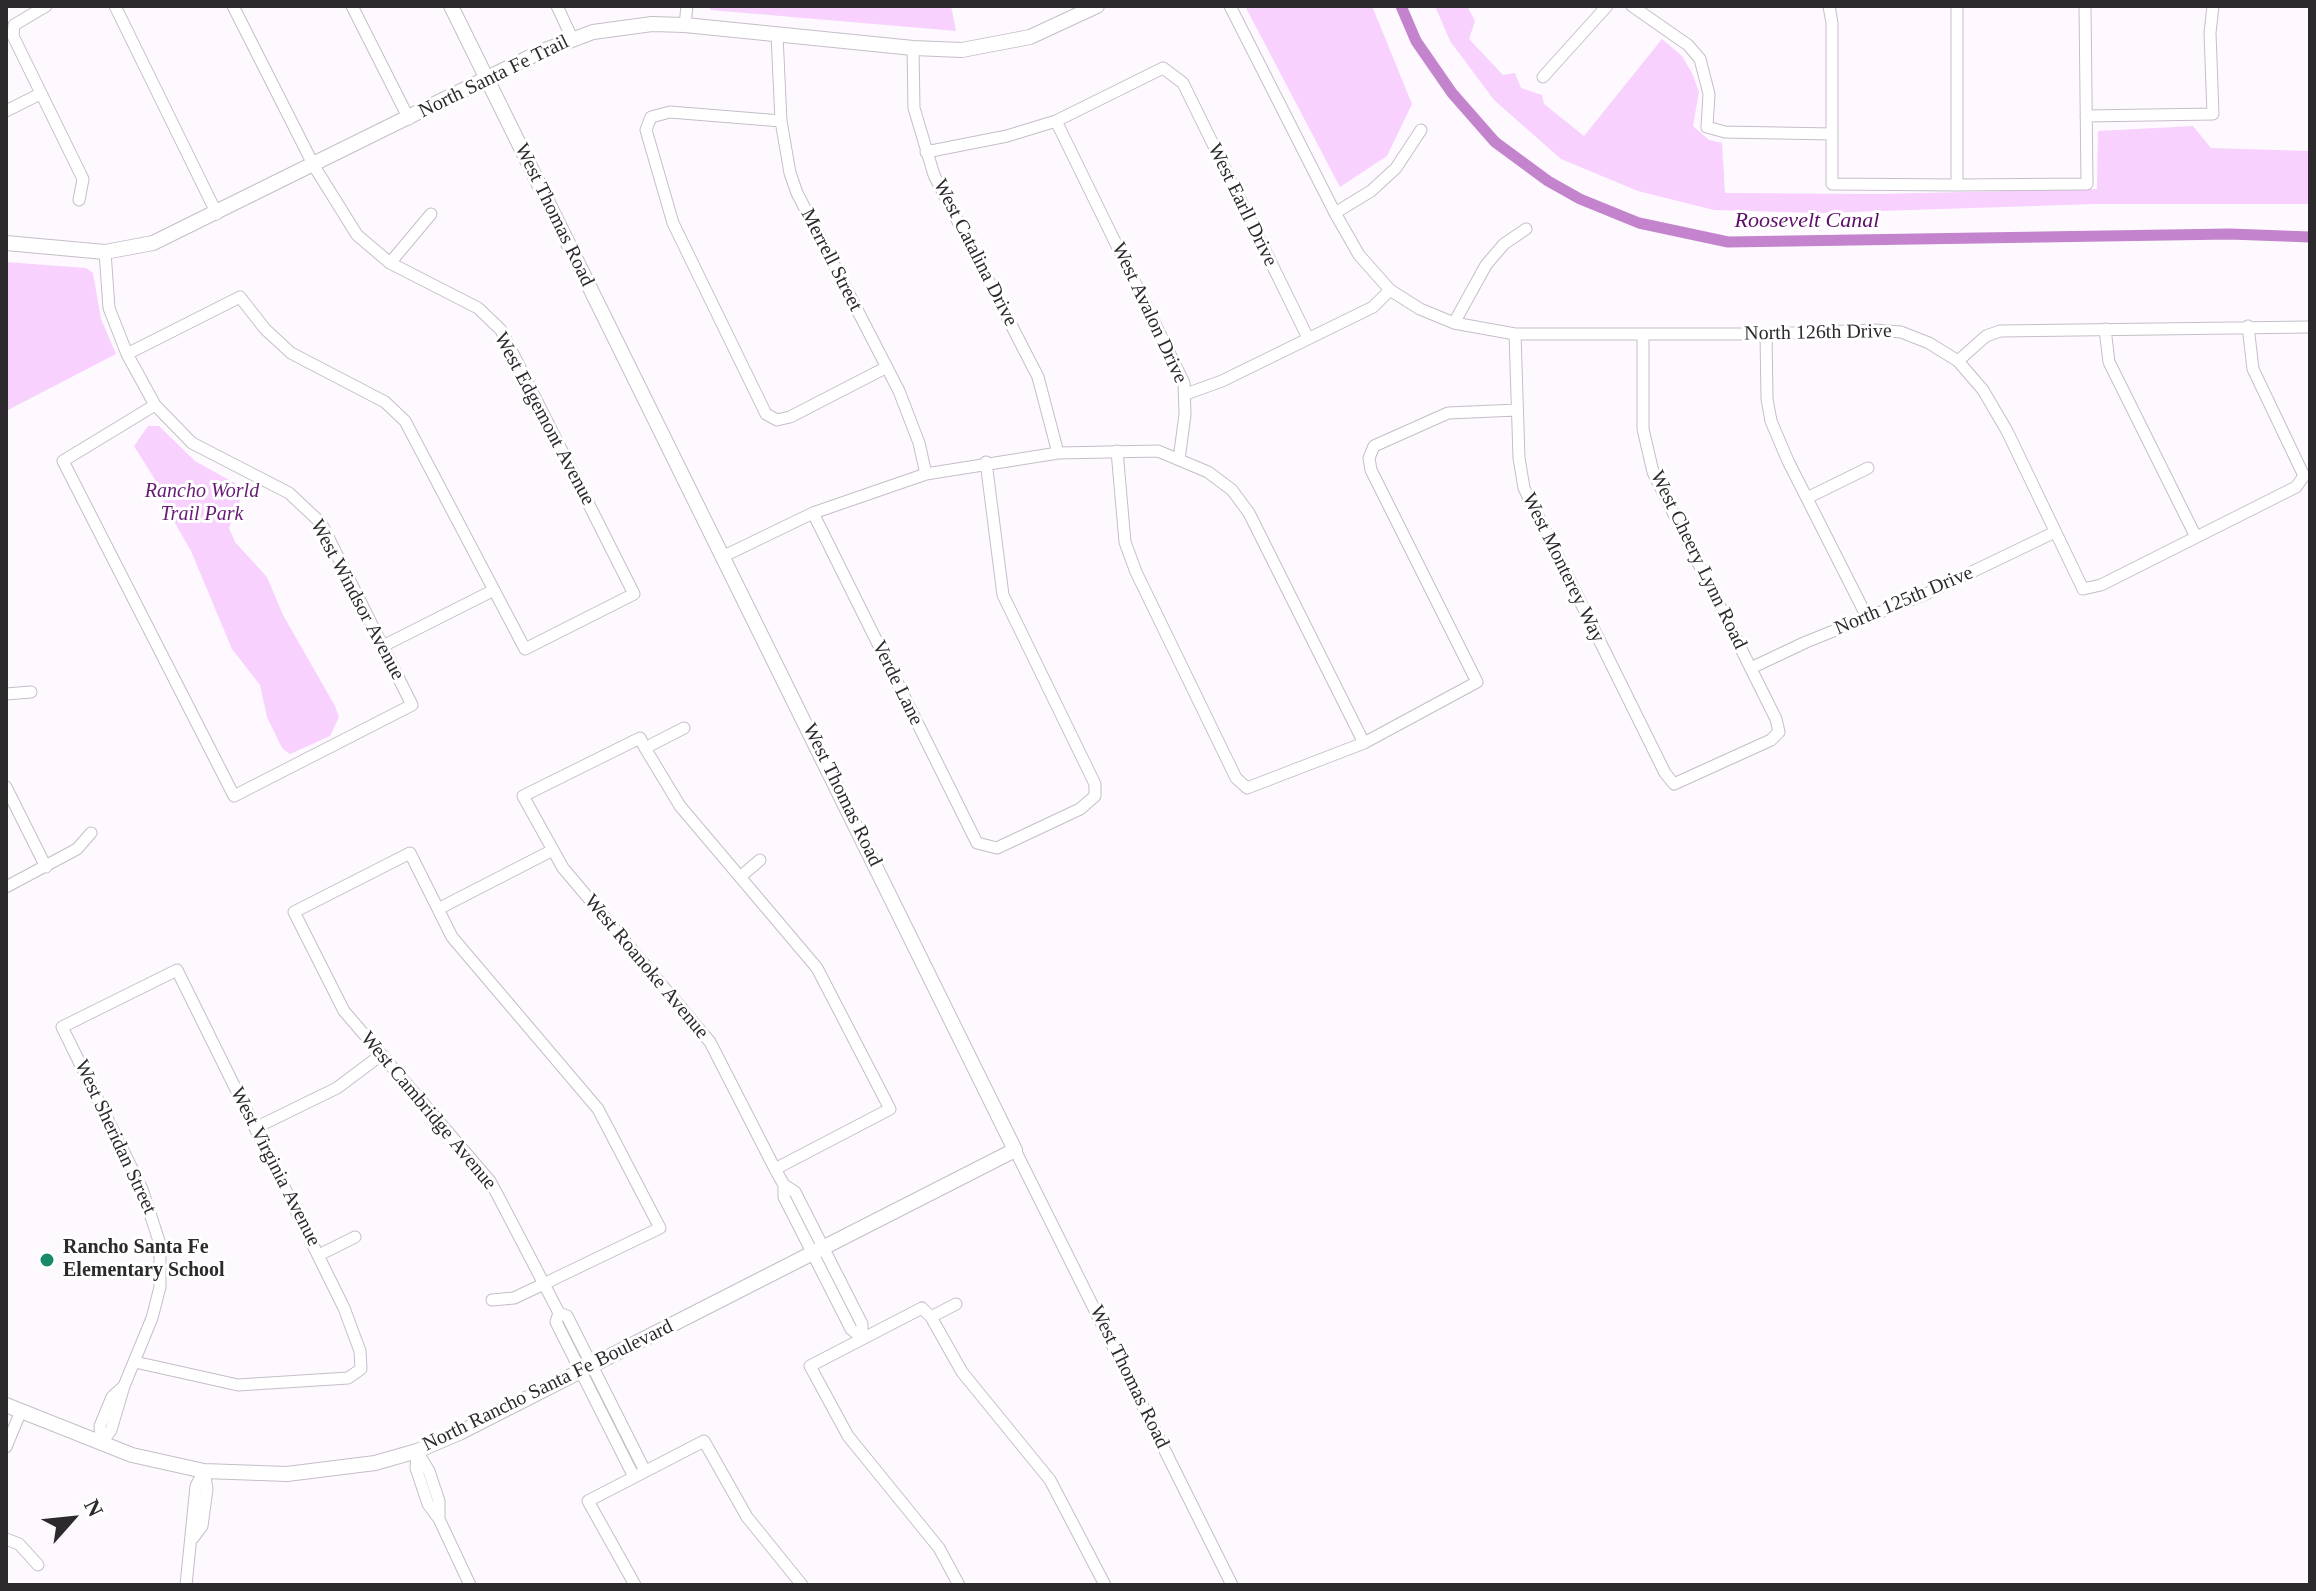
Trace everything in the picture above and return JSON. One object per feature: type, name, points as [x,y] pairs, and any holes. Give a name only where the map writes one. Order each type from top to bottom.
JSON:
[{"type":"street","points":[[46,6],[14,25],[13,36],[83,179],[79,200]]},
{"type":"street","points":[[115,6],[217,214]]},
{"type":"street","name":"West Edgemont Avenue","points":[[233,6],[314,166],[357,235],[390,263],[478,308],[501,330],[634,594],[525,649],[494,590]]},
{"type":"street","points":[[352,6],[409,119]]},
{"type":"street","name":"West Thomas Road","points":[[451,6],[1232,1585]]},
{"type":"street","points":[[557,6],[572,38]]},
{"type":"street","points":[[685,25],[687,6]]},
{"type":"street","name":"North Santa Fe Trail","points":[[6,243],[105,252],[153,243],[572,38],[627,27],[685,25],[913,48],[962,50],[1007,43],[1097,6]]},
{"type":"street","points":[[1230,6],[1335,213],[1359,255],[1390,290],[1420,309],[1454,323],[1486,265],[1504,244],[1526,229]]},
{"type":"street","points":[[1543,77],[1607,6]]},
{"type":"street","points":[[1632,6],[1688,45],[1700,59],[1709,94],[1707,127],[1725,132],[1832,134]]},
{"type":"street","points":[[1829,6],[1832,23],[1832,184],[1957,185],[2087,184],[2085,6]]},
{"type":"street","points":[[1957,6],[1957,185]]},
{"type":"street","points":[[2086,116],[2213,114],[2210,33],[2213,6]]},
{"type":"street","name":"Merrell Street","points":[[777,35],[781,121],[797,193],[911,418],[926,474]]},
{"type":"street","name":"West Catalina Drive","points":[[913,48],[914,108],[934,175],[1038,377],[1058,453]]},
{"type":"street","name":"West Earll Drive","points":[[1056,121],[1163,68],[1173,74],[1183,83],[1308,338]]},
{"type":"street","points":[[6,111],[40,94]]},
{"type":"street","points":[[781,121],[670,112],[651,117],[646,130],[673,223],[766,414],[777,420],[790,417],[887,367]]},
{"type":"street","points":[[926,152],[1007,136],[1056,121]]},
{"type":"street","name":"West Avalon Drive","points":[[1056,121],[1176,366],[1186,394],[1179,459]]},
{"type":"street","points":[[1335,213],[1371,191],[1396,168],[1421,130]]},
{"type":"street","points":[[390,263],[431,214]]},
{"type":"street","name":"West Windsor Avenue","points":[[105,252],[109,308],[127,354],[155,405],[192,443],[305,505],[321,523],[412,705],[234,796],[63,461],[155,405]]},
{"type":"street","points":[[1186,394],[1373,307],[1390,290]]},
{"type":"street","points":[[127,354],[240,297],[265,329],[291,353],[385,402],[405,421],[494,590],[383,646]]},
{"type":"street","name":"North 126th Drive","points":[[1454,323],[1515,334],[1766,334],[1814,329],[1901,332],[1929,343],[1958,361],[1983,390],[2007,431],[2083,589],[2101,585],[2196,537]]},
{"type":"street","points":[[2105,329],[2109,362],[2196,537],[2296,487],[2304,476],[2253,369],[2248,326]]},
{"type":"street","points":[[1958,361],[1986,336],[2000,331],[2310,327]]},
{"type":"street","name":"West Monterey Way","points":[[1515,334],[1519,458],[1524,488],[1665,773],[1674,784],[1771,740],[1779,732]]},
{"type":"street","points":[[1766,334],[1767,399],[1771,421],[1867,617]]},
{"type":"street","name":"West Cheery Lynn Road","points":[[1643,335],[1643,429],[1653,472],[1776,719],[1779,732]]},
{"type":"street","points":[[1117,451],[1125,542],[1136,572],[1236,778],[1247,788],[1364,743],[1477,682],[1371,470],[1369,458],[1374,446],[1448,413],[1517,410]]},
{"type":"street","points":[[724,556],[813,513],[926,474],[986,462],[1058,453],[1158,451],[1208,472],[1232,490],[1249,513],[1364,743]]},
{"type":"street","name":"Verde Lane","points":[[813,513],[977,843],[986,848],[1010,843],[1080,809],[1095,796],[1095,784],[1003,595],[986,462]]},
{"type":"street","points":[[1807,498],[1868,468]]},
{"type":"street","name":"North 125th Drive","points":[[1751,668],[1928,593],[2055,532]]},
{"type":"street","points":[[6,694],[31,692]]},
{"type":"street","points":[[684,728],[645,748],[666,788],[826,980],[890,1109],[775,1169]]},
{"type":"street","name":"West Roanoke Avenue","points":[[645,748],[640,738],[523,796],[551,851],[710,1042],[784,1185],[795,1192],[818,1251],[862,1324],[862,1338]]},
{"type":"street","points":[[6,787],[46,867]]},
{"type":"street","points":[[6,887],[77,849],[91,833]]},
{"type":"street","points":[[492,1300],[514,1298],[660,1228],[598,1109],[470,960],[452,937],[438,909],[551,851]]},
{"type":"street","name":"West Cambridge Avenue","points":[[438,909],[410,853],[294,912],[344,1011],[490,1181],[559,1313],[567,1316],[587,1369],[640,1474]]},
{"type":"street","points":[[740,877],[760,860]]},
{"type":"street","name":"West Virginia Avenue","points":[[62,1027],[177,970],[319,1255],[360,1351],[361,1369],[348,1378],[238,1385],[135,1362]]},
{"type":"street","name":"West Sheridan Street","points":[[62,1027],[142,1189],[157,1228],[160,1287],[124,1386],[123,1402],[101,1444]]},
{"type":"street","points":[[255,1128],[337,1088],[381,1055]]},
{"type":"street","name":"North Rancho Santa Fe Boulevard","points":[[11,1409],[153,1461],[204,1471],[320,1472],[417,1451],[587,1369],[1015,1150]]},
{"type":"street","points":[[319,1255],[355,1237]]},
{"type":"street","points":[[931,1317],[956,1304]]},
{"type":"street","points":[[959,1585],[939,1548],[848,1436],[810,1366],[922,1308],[931,1317],[962,1372],[1050,1480],[1105,1585]]},
{"type":"street","points":[[6,1447],[11,1409]]},
{"type":"street","points":[[635,1585],[588,1501],[704,1441],[747,1517],[802,1585]]},
{"type":"street","points":[[417,1451],[429,1471],[439,1501],[439,1519],[470,1585]]},
{"type":"street","points":[[186,1585],[193,1538],[202,1526],[207,1489],[204,1471]]},
{"type":"street","points":[[6,1539],[19,1544],[38,1565]]},
{"type":"green space","points":[[710,6],[951,6],[956,31],[710,10]]},
{"type":"green space","points":[[1245,6],[1372,6],[1412,104],[1387,156],[1340,187]]},
{"type":"green space","points":[[1435,6],[1467,6],[1475,21],[1469,39],[1503,75],[1515,73],[1521,88],[1542,95],[1544,104],[1584,136],[1662,39],[1682,56],[1699,92],[1693,126],[1709,140],[1722,143],[1725,193],[1878,194],[2097,189],[2098,131],[2193,126],[2211,148],[2310,151],[2310,204],[2096,204],[1819,213],[1714,210],[1638,191],[1561,159],[1494,100],[1450,41]]},
{"type":"green space","points":[[6,262],[86,268],[93,273],[101,319],[116,354],[6,411]]},
{"type":"green space","name":"Rancho World Trail Park","points":[[148,426],[159,426],[195,461],[240,486],[240,501],[229,528],[235,542],[267,577],[283,615],[335,706],[339,717],[330,736],[290,754],[282,748],[267,717],[260,685],[232,649],[191,551],[134,446]]},
{"type":"waterway","name":"Roosevelt Canal","points":[[1401,6],[1416,41],[1452,93],[1495,142],[1548,181],[1580,199],[1639,223],[1728,242],[2230,234],[2310,237]]},
{"type":"place","name":"Rancho Santa Fe Elementary School","points":[[47,1260]]}]
